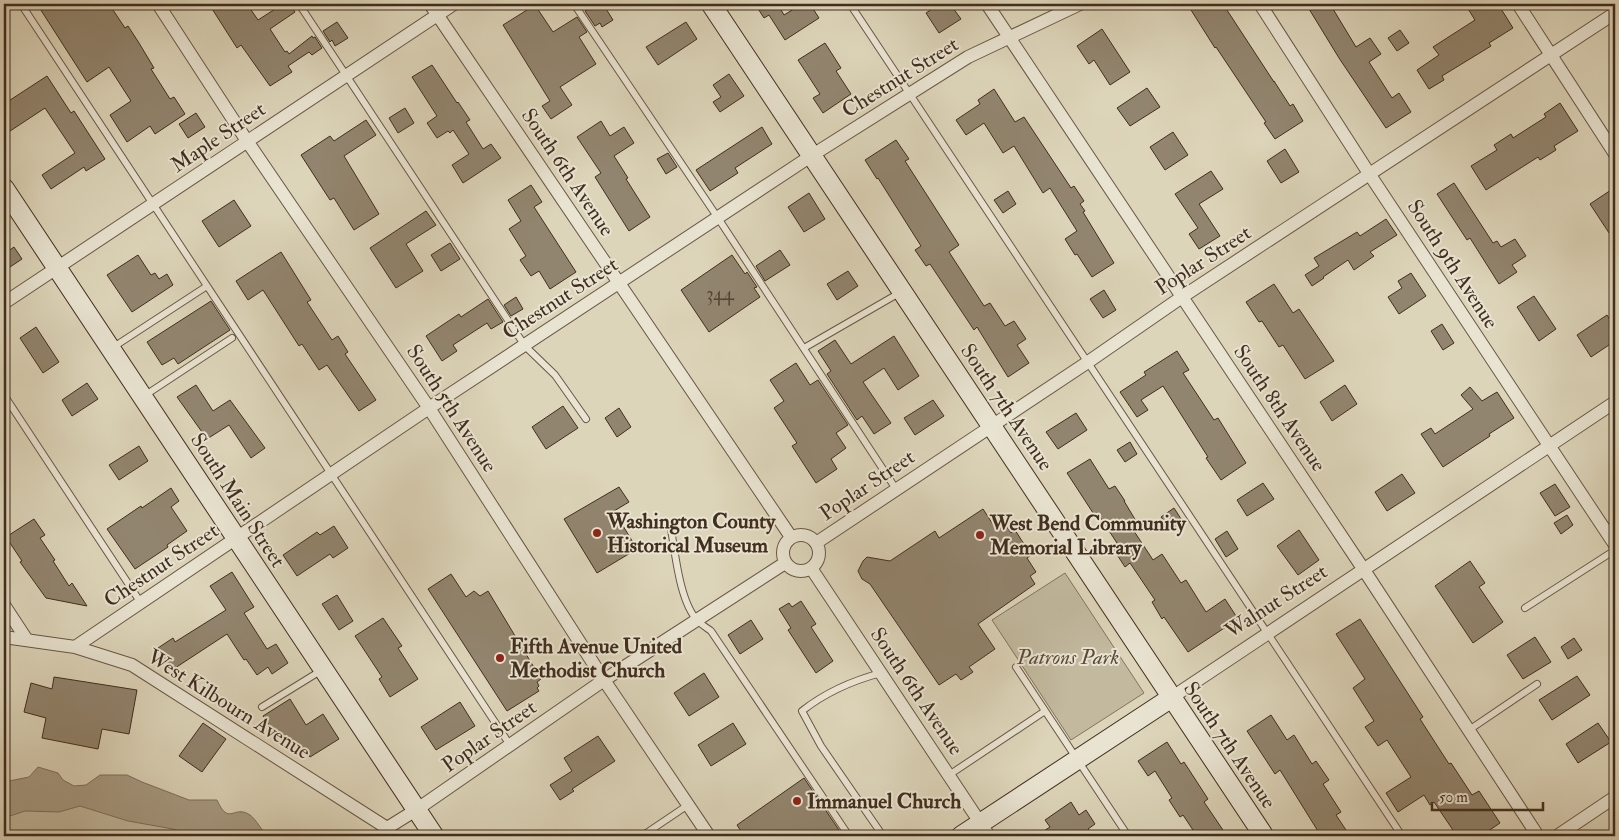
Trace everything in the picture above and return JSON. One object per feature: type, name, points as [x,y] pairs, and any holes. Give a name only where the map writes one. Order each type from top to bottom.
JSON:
[{"type":"main road","name":"South 7th Avenue","points":[[711,4],[1264,836]]},
{"type":"main road","name":"South Main Street","points":[[4,188],[434,836]]},
{"type":"main road","name":"Walnut Street","points":[[961,836],[985,830],[1076,760],[1171,698]]},
{"type":"street","name":"South 5th Avenue","points":[[158,4],[247,141],[430,408],[604,680],[709,836]]},
{"type":"street","name":"South 6th Avenue","points":[[430,4],[790,537]]},
{"type":"street","name":"Maple Street","points":[[4,303],[454,4]]},
{"type":"street","name":"South 8th Avenue","points":[[986,4],[1364,570],[1538,836]]},
{"type":"street","name":"Chestnut Street","points":[[74,648],[430,408],[811,156],[968,57],[1080,4]]},
{"type":"street","name":"South 9th Avenue","points":[[1260,4],[1615,545]]},
{"type":"street","points":[[1518,4],[1615,154]]},
{"type":"street","name":"Poplar Street","points":[[816,543],[1088,362],[1182,297],[1615,13]]},
{"type":"street","name":"Walnut Street","points":[[1171,698],[1615,402]]},
{"type":"street","points":[[804,535],[816,543],[819,549],[819,556],[811,568],[797,571],[785,563],[783,549],[790,537],[804,535]]},
{"type":"street","name":"Poplar Street","points":[[416,810],[604,680],[785,563]]},
{"type":"street","name":"South 6th Avenue","points":[[811,568],[985,830]]},
{"type":"street","points":[[4,605],[27,640]]},
{"type":"street","name":"West Kilbourn Avenue","points":[[4,637],[74,648],[132,665],[387,828],[416,810]]},
{"type":"street","points":[[1557,836],[1615,797]]},
{"type":"lane","points":[[21,4],[510,745]]},
{"type":"lane","points":[[299,4],[525,346],[555,375],[586,419]]},
{"type":"lane","points":[[574,4],[718,218],[896,489]]},
{"type":"lane","points":[[850,4],[1402,836]]},
{"type":"lane","points":[[111,349],[207,286]]},
{"type":"lane","points":[[804,348],[902,291]]},
{"type":"lane","points":[[143,397],[232,338]]},
{"type":"lane","points":[[4,395],[141,603]]},
{"type":"lane","points":[[670,523],[683,593],[697,620],[711,631],[849,836]]},
{"type":"lane","points":[[1525,608],[1615,550]]},
{"type":"lane","points":[[1016,667],[1128,836]]},
{"type":"lane","points":[[262,707],[323,669]]},
{"type":"lane","points":[[880,673],[851,681],[816,700],[802,711],[821,746],[883,836]]},
{"type":"lane","points":[[1469,730],[1537,684]]},
{"type":"lane","points":[[948,775],[1045,711]]},
{"type":"lane","points":[[642,836],[688,805]]},
{"type":"green space","name":"Patrons Park","points":[[1065,573],[1144,693],[1071,740],[992,620]]},
{"type":"green space","points":[[84,804],[153,821],[194,836],[4,836],[4,815],[34,807]]},
{"type":"shaded area","points":[[38,767],[58,773],[63,780],[74,786],[86,785],[100,775],[127,775],[189,800],[217,800],[221,808],[228,814],[244,812],[250,815],[269,836],[188,836],[173,829],[128,821],[80,806],[59,812],[25,811],[4,818],[4,782],[29,777]]},
{"type":"building","points":[[37,4],[109,4],[125,28],[128,26],[139,43],[154,68],[151,69],[170,99],[174,97],[185,114],[155,134],[150,126],[127,142],[110,115],[131,101],[109,67],[87,82]]},
{"type":"building","points":[[209,4],[247,4],[258,20],[283,4],[290,4],[295,12],[270,29],[285,52],[287,51],[289,54],[312,36],[313,38],[315,37],[322,48],[312,55],[309,52],[288,66],[292,72],[270,86],[241,45],[237,48]]},
{"type":"building","points":[[588,4],[603,4],[613,20],[602,27],[600,23],[595,26],[585,11],[591,8]]},
{"type":"building","points":[[755,4],[786,4],[780,8],[784,15],[802,4],[810,4],[819,18],[785,40],[769,15],[764,18]]},
{"type":"building","points":[[940,4],[950,4],[961,19],[939,33],[926,13]]},
{"type":"building","points":[[1200,4],[1223,4],[1290,106],[1293,104],[1303,121],[1275,139],[1264,123],[1266,122],[1191,10]]},
{"type":"building","points":[[1306,4],[1330,4],[1356,47],[1370,38],[1381,54],[1369,62],[1392,98],[1399,93],[1411,112],[1386,128],[1339,58]]},
{"type":"building","points":[[1465,4],[1498,4],[1513,28],[1489,43],[1491,46],[1442,76],[1444,80],[1429,89],[1417,70],[1439,55],[1433,47],[1475,20]]},
{"type":"building","points":[[535,5],[553,32],[577,17],[587,32],[579,37],[596,64],[560,87],[572,105],[551,119],[542,106],[550,101],[503,25]]},
{"type":"building","points":[[337,22],[348,38],[335,46],[323,31]]},
{"type":"building","points":[[686,22],[697,39],[658,65],[646,47]]},
{"type":"building","points":[[1102,29],[1130,72],[1110,85],[1094,60],[1089,64],[1077,46]]},
{"type":"building","points":[[1400,30],[1409,43],[1397,51],[1388,38]]},
{"type":"building","points":[[825,43],[841,68],[836,71],[851,94],[823,113],[813,98],[820,94],[798,60]]},
{"type":"building","points":[[432,65],[470,120],[466,122],[483,149],[491,144],[501,158],[463,183],[452,165],[469,154],[453,130],[437,138],[427,123],[437,116],[412,77]]},
{"type":"building","points":[[729,74],[744,96],[720,112],[713,102],[721,97],[713,85]]},
{"type":"building","points":[[47,76],[71,113],[74,111],[105,159],[86,171],[84,167],[51,189],[42,175],[75,153],[45,108],[4,135],[4,104]]},
{"type":"building","points":[[1147,88],[1160,107],[1130,126],[1117,108]]},
{"type":"building","points":[[994,89],[1015,122],[1024,117],[1071,188],[1074,186],[1084,201],[1080,204],[1085,211],[1083,212],[1114,263],[1092,277],[1065,239],[1077,231],[1050,188],[1043,193],[1014,146],[1003,153],[984,123],[966,135],[956,120],[980,104],[978,100]]},
{"type":"building","points":[[1560,103],[1578,131],[1554,146],[1556,150],[1540,160],[1538,157],[1486,190],[1471,166],[1497,150],[1494,145],[1511,134],[1513,138],[1546,117],[1544,114]]},
{"type":"building","points":[[405,108],[414,123],[398,133],[389,118]]},
{"type":"building","points":[[196,113],[205,127],[188,138],[179,124]]},
{"type":"building","points":[[366,120],[376,135],[344,156],[379,214],[354,230],[334,198],[330,200],[301,155],[330,136],[334,141]]},
{"type":"building","points":[[601,121],[610,136],[624,127],[634,143],[614,156],[650,217],[629,231],[595,177],[601,173],[577,137]]},
{"type":"building","points":[[762,127],[772,144],[735,168],[738,173],[710,191],[696,170]]},
{"type":"building","points":[[1173,132],[1188,155],[1165,170],[1150,147]]},
{"type":"building","points":[[896,140],[909,159],[905,161],[959,245],[949,252],[984,306],[990,303],[1005,326],[1014,321],[1026,339],[1017,345],[1029,363],[1008,377],[977,327],[974,330],[930,264],[926,266],[915,250],[921,246],[865,160]]},
{"type":"building","points":[[1285,149],[1299,172],[1281,183],[1267,161]]},
{"type":"building","points":[[668,153],[677,167],[666,174],[657,159]]},
{"type":"building","points":[[1211,171],[1223,189],[1199,204],[1220,236],[1199,249],[1189,234],[1198,228],[1175,194]]},
{"type":"building","points":[[1454,183],[1493,243],[1497,241],[1501,247],[1515,239],[1526,256],[1512,265],[1517,272],[1499,284],[1470,238],[1467,240],[1437,194]]},
{"type":"building","points":[[531,185],[542,202],[534,207],[576,272],[550,289],[539,271],[531,276],[520,260],[526,256],[509,229],[521,221],[508,200]]},
{"type":"building","points":[[1611,190],[1615,197],[1615,242],[1590,204]]},
{"type":"building","points":[[1008,191],[1016,204],[1003,213],[994,200]]},
{"type":"building","points":[[809,193],[825,219],[804,232],[788,207]]},
{"type":"building","points":[[234,200],[251,226],[219,247],[202,221]]},
{"type":"building","points":[[426,211],[436,225],[406,244],[423,271],[396,288],[370,248]]},
{"type":"building","points":[[1386,219],[1397,235],[1370,252],[1374,256],[1354,270],[1348,260],[1312,286],[1305,275],[1319,266],[1314,258],[1357,232],[1360,236]]},
{"type":"building","points":[[450,243],[460,259],[441,271],[431,255]]},
{"type":"building","points":[[14,247],[22,259],[4,271],[4,254]]},
{"type":"building","points":[[780,250],[790,265],[765,281],[756,266]]},
{"type":"building","points":[[281,252],[311,300],[307,302],[332,340],[338,336],[348,352],[345,354],[376,400],[359,411],[327,365],[319,370],[302,344],[299,346],[263,290],[248,300],[236,281]]},
{"type":"building","points":[[138,255],[151,275],[155,273],[159,279],[167,274],[173,285],[132,312],[107,275]]},
{"type":"building","points":[[732,255],[757,287],[754,288],[760,297],[709,332],[681,290]]},
{"type":"building","points":[[848,271],[858,286],[837,300],[827,284]]},
{"type":"building","points":[[1411,273],[1426,296],[1399,314],[1388,297],[1402,288],[1398,281]]},
{"type":"building","points":[[1274,284],[1293,313],[1299,309],[1334,361],[1305,379],[1283,345],[1279,347],[1262,321],[1259,322],[1246,302]]},
{"type":"building","points":[[1104,290],[1116,310],[1103,318],[1090,299]]},
{"type":"building","points":[[1534,296],[1556,329],[1539,341],[1517,307]]},
{"type":"building","points":[[516,297],[523,309],[511,316],[504,305]]},
{"type":"building","points":[[488,299],[503,322],[491,329],[487,323],[453,345],[457,351],[442,361],[426,336],[459,314],[461,317]]},
{"type":"building","points":[[211,301],[230,330],[178,364],[174,358],[162,365],[147,342]]},
{"type":"building","points":[[1607,315],[1615,328],[1615,341],[1591,357],[1577,335]]},
{"type":"building","points":[[1442,324],[1454,343],[1443,350],[1431,331]]},
{"type":"building","points":[[36,327],[59,362],[43,373],[20,338]]},
{"type":"building","points":[[894,336],[919,376],[898,390],[884,368],[863,382],[891,423],[874,434],[862,416],[857,420],[827,374],[831,371],[818,351],[835,340],[851,364]]},
{"type":"building","points":[[1177,351],[1189,370],[1183,373],[1214,420],[1218,418],[1246,463],[1221,480],[1163,386],[1141,400],[1148,410],[1137,417],[1120,392],[1146,375],[1144,372]]},
{"type":"building","points":[[796,363],[810,385],[818,380],[848,425],[836,433],[846,448],[831,459],[837,469],[816,483],[792,446],[797,443],[774,408],[784,401],[770,380]]},
{"type":"building","points":[[87,383],[98,399],[72,416],[62,400]]},
{"type":"building","points":[[196,385],[213,411],[230,400],[265,448],[251,458],[229,425],[207,439],[177,397]]},
{"type":"building","points":[[1345,385],[1357,404],[1332,421],[1320,402]]},
{"type":"building","points":[[1470,387],[1482,401],[1497,392],[1514,418],[1443,467],[1421,434],[1431,428],[1435,434],[1473,409],[1461,395]]},
{"type":"building","points":[[933,400],[944,416],[915,435],[904,418]]},
{"type":"building","points":[[563,406],[578,428],[546,449],[532,427]]},
{"type":"building","points":[[619,408],[631,427],[617,437],[605,418]]},
{"type":"building","points":[[1076,413],[1087,430],[1058,449],[1046,432]]},
{"type":"building","points":[[1130,442],[1137,454],[1125,462],[1117,450]]},
{"type":"building","points":[[139,446],[148,461],[119,480],[109,465]]},
{"type":"building","points":[[1090,459],[1109,489],[1115,486],[1125,501],[1136,521],[1130,525],[1153,560],[1162,554],[1181,583],[1186,580],[1206,612],[1225,599],[1238,619],[1188,652],[1164,617],[1162,619],[1152,602],[1155,600],[1130,563],[1125,567],[1112,547],[1117,543],[1100,517],[1097,519],[1067,473]]},
{"type":"building","points":[[1402,474],[1415,493],[1387,511],[1375,492]]},
{"type":"building","points":[[1263,483],[1274,499],[1247,516],[1237,500]]},
{"type":"building","points":[[1555,484],[1570,507],[1555,516],[1540,493]]},
{"type":"building","points":[[619,487],[629,502],[614,511],[637,549],[597,573],[564,519]]},
{"type":"building","points":[[171,488],[179,501],[171,507],[187,531],[167,545],[168,547],[135,569],[107,529]]},
{"type":"building","points":[[1174,508],[1183,522],[1170,530],[1161,517]]},
{"type":"building","points":[[983,509],[994,526],[1002,520],[1011,533],[1015,530],[1031,555],[1027,558],[1036,572],[1030,576],[1035,584],[978,624],[995,649],[969,667],[973,672],[961,680],[956,674],[939,685],[870,584],[862,579],[858,571],[867,557],[890,561],[935,531],[939,538]]},
{"type":"building","points":[[1567,515],[1573,525],[1561,534],[1554,523]]},
{"type":"building","points":[[34,519],[45,535],[40,538],[55,560],[53,561],[69,586],[72,583],[87,606],[46,598],[20,562],[22,561],[6,537]]},
{"type":"building","points":[[334,526],[348,548],[333,558],[330,554],[297,576],[283,555],[317,532],[320,535]]},
{"type":"building","points":[[1299,530],[1319,560],[1298,575],[1277,546]]},
{"type":"building","points":[[1227,531],[1238,549],[1226,557],[1215,539]]},
{"type":"building","points":[[1470,561],[1485,583],[1479,587],[1503,622],[1473,643],[1435,586]]},
{"type":"building","points":[[232,572],[254,607],[244,613],[267,649],[276,644],[288,663],[272,674],[268,667],[257,675],[246,659],[244,660],[227,634],[172,670],[158,648],[173,638],[175,642],[226,610],[210,586]]},
{"type":"building","name":"Fifth Avenue United Methodist Church","points":[[451,574],[466,597],[474,591],[480,596],[488,591],[541,679],[537,682],[539,691],[507,711],[428,589]]},
{"type":"building","points":[[337,595],[353,621],[339,630],[322,604]]},
{"type":"building","points":[[801,601],[816,624],[811,627],[833,661],[816,673],[788,630],[791,628],[779,609],[789,603],[792,607]]},
{"type":"building","points":[[383,618],[402,646],[398,648],[418,679],[390,697],[379,679],[382,677],[355,636]]},
{"type":"building","points":[[1360,619],[1423,717],[1420,719],[1449,764],[1451,763],[1472,795],[1479,791],[1500,823],[1481,836],[1457,836],[1434,802],[1430,805],[1424,795],[1398,812],[1386,793],[1411,777],[1387,740],[1378,746],[1365,727],[1374,721],[1353,688],[1365,679],[1336,634]]},
{"type":"building","points":[[751,620],[763,639],[740,654],[728,635]]},
{"type":"building","points":[[1535,637],[1551,662],[1523,679],[1507,655]]},
{"type":"building","points":[[1574,638],[1582,650],[1568,659],[1561,647]]},
{"type":"building","points":[[704,673],[719,697],[689,716],[674,693]]},
{"type":"building","points":[[1577,676],[1590,695],[1552,720],[1539,700]]},
{"type":"building","points":[[54,677],[137,690],[129,734],[102,729],[98,749],[42,738],[46,718],[24,712],[31,683],[52,689]]},
{"type":"building","points":[[290,699],[306,725],[323,714],[339,739],[310,757],[305,750],[298,754],[287,738],[280,742],[263,716]]},
{"type":"building","points":[[460,702],[475,726],[436,750],[421,727]]},
{"type":"building","points":[[1271,715],[1287,740],[1294,735],[1312,764],[1316,761],[1329,780],[1323,784],[1341,812],[1336,815],[1350,836],[1321,836],[1280,770],[1275,774],[1247,731]]},
{"type":"building","points":[[203,723],[226,739],[202,772],[179,756]]},
{"type":"building","points":[[733,723],[746,744],[711,766],[698,745]]},
{"type":"building","points":[[1598,723],[1611,742],[1578,763],[1566,744]]},
{"type":"building","points":[[598,736],[615,761],[572,789],[574,791],[560,800],[550,785],[572,771],[564,758]]},
{"type":"building","points":[[1167,742],[1181,764],[1184,762],[1208,799],[1204,802],[1227,836],[1197,836],[1183,815],[1180,817],[1169,800],[1172,798],[1155,771],[1148,776],[1138,761]]},
{"type":"building","name":"Immanuel Church","points":[[804,778],[843,836],[744,836],[737,825]]},
{"type":"building","points":[[1071,802],[1079,815],[1086,810],[1095,824],[1088,829],[1093,836],[1036,836],[1050,827],[1045,820]]},
{"type":"place","name":"Washington County Historical Museum","points":[[597,533]]},
{"type":"place","name":"West Bend Community Memorial Library","points":[[980,535]]},
{"type":"place","name":"Fifth Avenue United Methodist Church","points":[[500,658]]},
{"type":"place","name":"Immanuel Church","points":[[797,801]]}]
